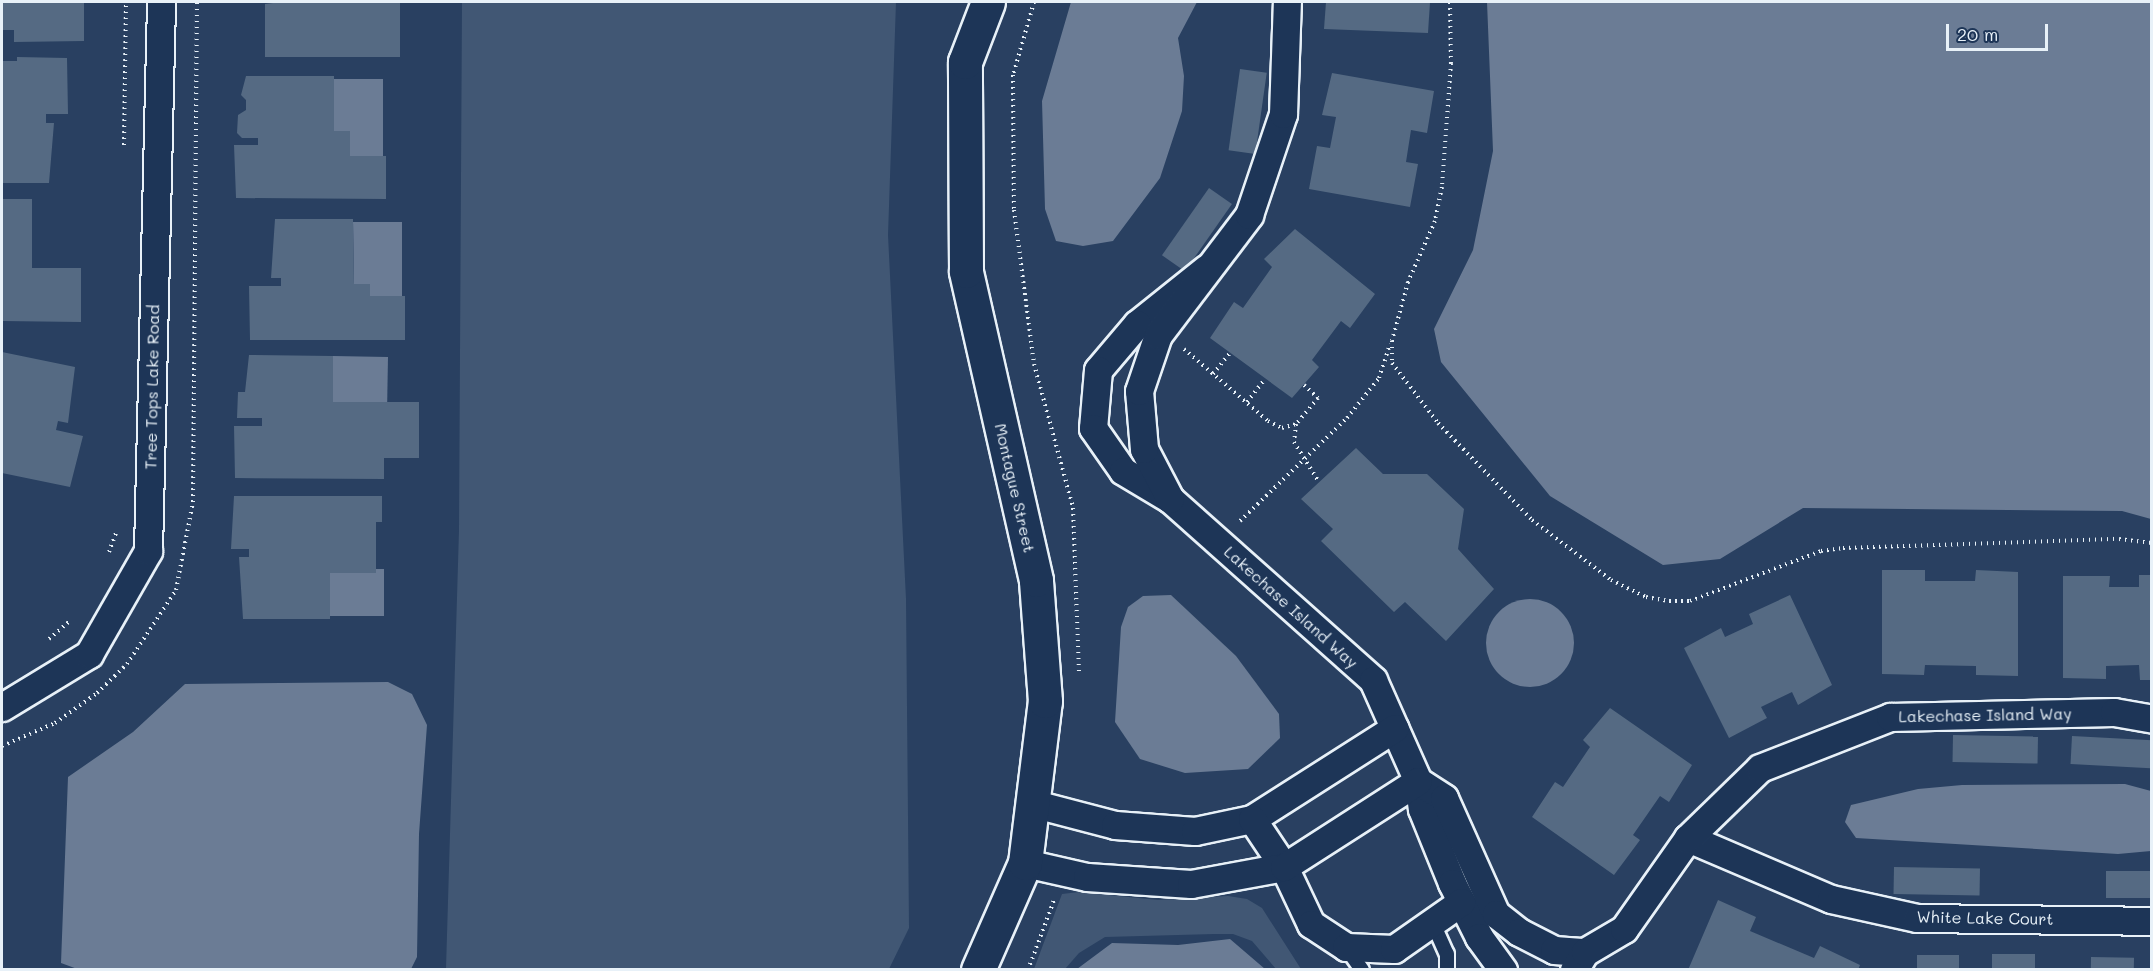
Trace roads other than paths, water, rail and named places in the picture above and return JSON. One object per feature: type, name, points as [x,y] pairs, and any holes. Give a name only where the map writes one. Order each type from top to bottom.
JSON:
[{"type":"street","name":"Tree Tops Lake Road","points":[[2,707],[89,654],[148,551],[161,2]]},
{"type":"street","name":"Montague Street","points":[[978,969],[1025,863],[1035,804],[1046,701],[1036,580],[966,271],[965,62],[988,2]]},
{"type":"street","name":"Lakechase Island Way","points":[[1170,499],[1144,449],[1139,391],[1162,330],[1249,214],[1282,114],[1287,2]]},
{"type":"street","name":"Lakechase Island Way","points":[[1207,268],[1137,324],[1098,370],[1093,428],[1123,471],[1170,499],[1373,680],[1418,781],[1422,810],[1473,899],[1519,932],[1554,950],[1579,961],[1624,929],[1688,838],[1760,768],[1890,717],[2114,712],[2151,719]]},
{"type":"street","points":[[1035,804],[1115,825],[1184,830],[1252,819],[1395,728]]},
{"type":"street","points":[[1025,863],[1087,877],[1191,884],[1284,867],[1418,781]]},
{"type":"street","points":[[1252,819],[1284,867],[1311,924],[1346,947],[1394,949],[1432,921],[1473,899],[1479,937],[1503,969]]},
{"type":"street","name":"White Lake Court","points":[[1688,838],[1831,900],[1917,918],[2151,921]]},
{"type":"lane","points":[[1432,921],[1447,954],[1447,969]]},
{"type":"lane","points":[[1346,947],[1362,969]]}]
